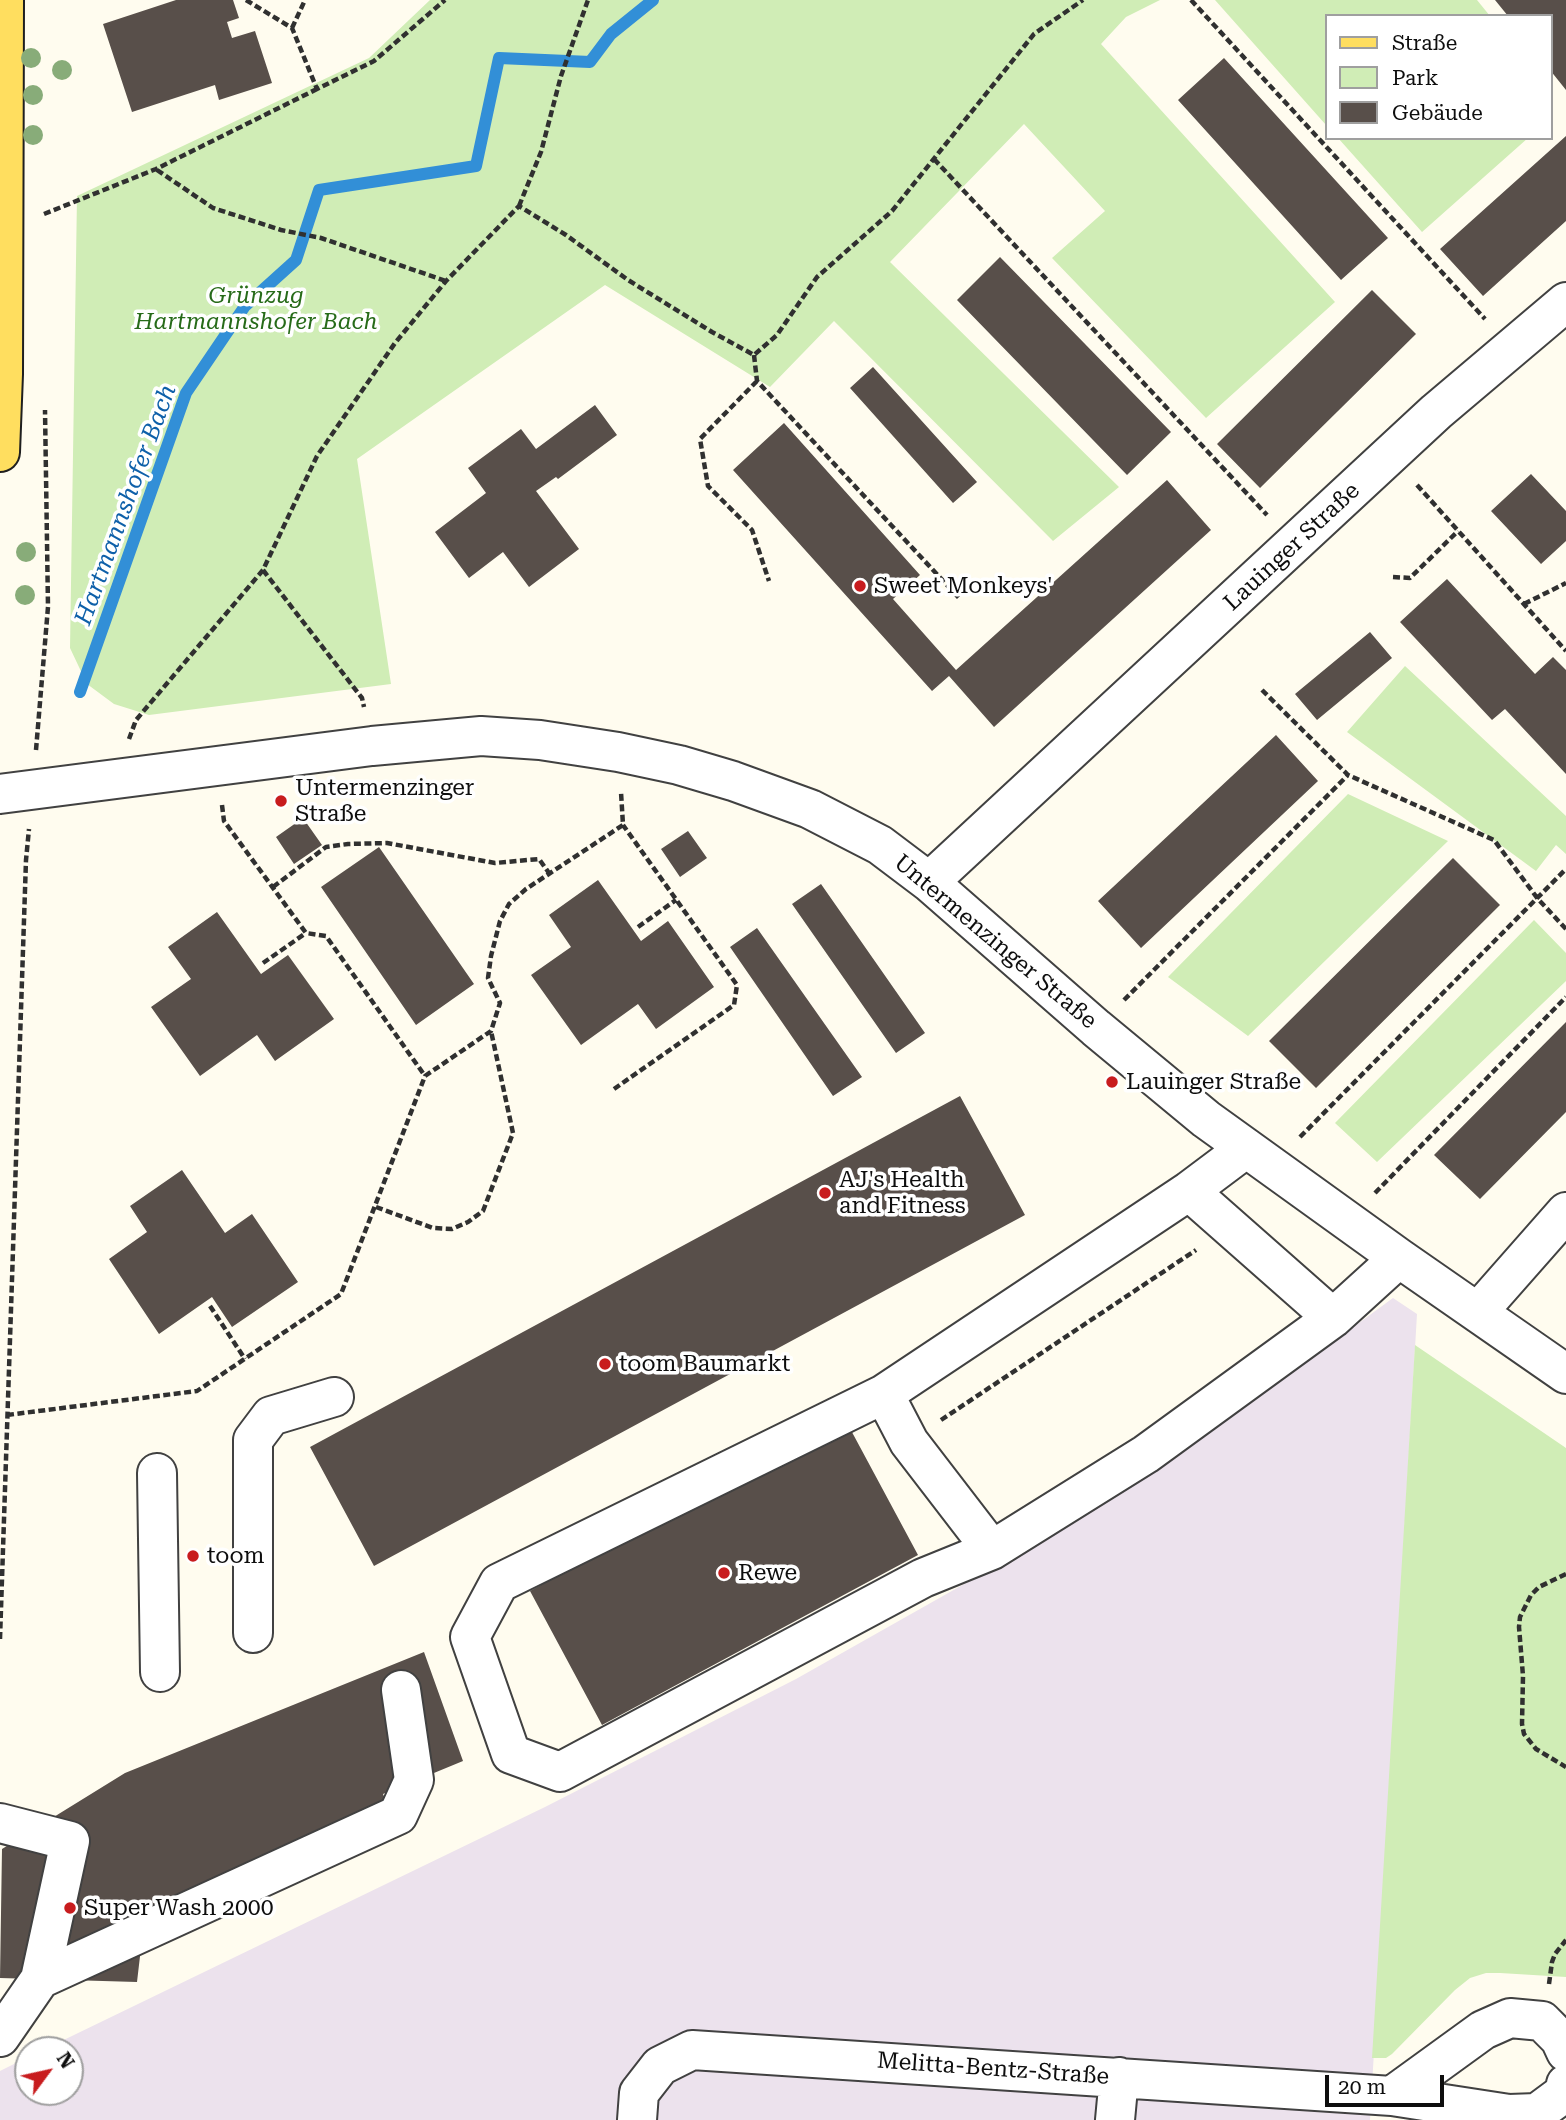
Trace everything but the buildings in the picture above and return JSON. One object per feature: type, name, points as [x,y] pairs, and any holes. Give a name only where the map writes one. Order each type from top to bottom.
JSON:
[{"type":"main road","points":[[0,452],[3,374],[4,0]]},
{"type":"street","name":"Lauinger Straße","points":[[929,882],[1436,412],[1566,302]]},
{"type":"street","name":"Untermenzinger Straße","points":[[0,794],[372,746],[481,736],[540,740],[679,765],[810,809],[880,845],[929,882],[1096,1028],[1258,1157],[1566,1374]]},
{"type":"street","points":[[1258,1157],[1189,1191],[884,1394],[499,1583],[470,1637],[511,1754],[561,1772],[923,1578],[992,1550],[1146,1454],[1333,1318],[1399,1258]]},
{"type":"street","points":[[1189,1191],[1333,1318]]},
{"type":"street","points":[[1478,1312],[1566,1212]]},
{"type":"street","points":[[884,1394],[909,1442],[992,1550]]},
{"type":"street","points":[[253,1633],[253,1440],[271,1416],[334,1397]]},
{"type":"street","points":[[157,1473],[160,1672]]},
{"type":"street","points":[[40,1979],[398,1815],[414,1780],[401,1690]]},
{"type":"street","points":[[0,1823],[70,1841],[40,1979],[0,2036]]},
{"type":"street","points":[[1392,2096],[1483,2030],[1510,2018],[1542,2021],[1560,2039],[1566,2052]]},
{"type":"street","name":"Melitta-Bentz-Straße","points":[[637,2120],[639,2093],[660,2066],[692,2050],[1392,2096],[1509,2114],[1537,2113],[1564,2093],[1566,2084]]},
{"type":"street","points":[[1115,2120],[1119,2077]]},
{"type":"path","points":[[246,0],[292,28],[317,89]]},
{"type":"path","points":[[292,28],[305,0]]},
{"type":"path","points":[[4,214],[41,215],[156,169],[374,61],[445,0]]},
{"type":"path","points":[[114,780],[136,720],[263,570],[317,456],[395,343],[446,281],[519,206],[541,152],[561,76],[588,0]]},
{"type":"path","points":[[754,355],[777,335],[817,277],[891,211],[1034,34],[1083,0]]},
{"type":"path","points":[[1191,0],[1512,348]]},
{"type":"path","points":[[934,159],[1294,544]]},
{"type":"path","points":[[156,169],[213,208],[281,230],[321,238],[446,281]]},
{"type":"path","points":[[519,206],[566,235],[628,280],[754,355]]},
{"type":"path","points":[[754,355],[757,381],[960,599]]},
{"type":"path","points":[[757,381],[700,439],[708,486],[752,530],[769,581]]},
{"type":"path","points":[[1391,455],[1566,650]]},
{"type":"path","points":[[1393,577],[1410,578],[1458,531]]},
{"type":"path","points":[[263,570],[362,698],[372,746]]},
{"type":"path","points":[[1524,604],[1566,583]]},
{"type":"path","points":[[1262,690],[1348,775],[1494,840],[1538,899],[1566,929]]},
{"type":"path","points":[[614,1089],[734,1005],[737,985],[623,825],[618,752]]},
{"type":"path","points":[[215,768],[224,821],[306,933]]},
{"type":"path","points":[[1096,1028],[1348,775]]},
{"type":"path","points":[[376,1206],[433,1228],[452,1229],[483,1211],[513,1133],[491,1031],[500,1003],[488,978],[499,921],[509,904],[526,889],[623,825]]},
{"type":"path","points":[[273,887],[326,847],[348,844],[387,843],[495,863],[539,859],[550,874]]},
{"type":"path","points":[[1258,1157],[1538,899],[1566,869]]},
{"type":"path","points":[[638,927],[676,900]]},
{"type":"path","points":[[263,963],[306,933],[326,936],[425,1076]]},
{"type":"path","points":[[1348,1221],[1566,997]]},
{"type":"path","points":[[8,1415],[197,1391],[341,1294],[425,1076],[491,1031]]},
{"type":"path","points":[[909,1442],[1230,1228]]},
{"type":"path","points":[[210,1306],[245,1359]]},
{"type":"path","points":[[1566,1574],[1539,1587],[1531,1595],[1520,1617],[1519,1627],[1523,1676],[1521,1724],[1524,1734],[1536,1749],[1566,1767]]},
{"type":"shaded area","points":[[1393,1298],[1417,1314],[1370,2120],[0,2120],[0,2071],[14,2064],[14,2106],[84,2106],[84,2036],[72,2036],[545,1807],[796,1679],[1058,1531],[1243,1408]]},
{"type":"green space","name":"Grünzug Hartmannshofer Bach","points":[[430,0],[1160,0],[1126,17],[1101,44],[1335,302],[1206,418],[1052,258],[1105,211],[1024,124],[890,262],[1119,487],[1053,541],[834,321],[770,387],[605,285],[357,459],[391,684],[149,715],[114,704],[87,684],[70,648],[77,196],[369,58]]},
{"type":"green space","points":[[1215,0],[1477,0],[1488,14],[1324,14],[1324,123]]},
{"type":"green space","points":[[1340,140],[1526,140],[1422,232]]},
{"type":"green space","points":[[1405,666],[1566,816],[1566,854],[1556,845],[1536,871],[1347,732]]},
{"type":"green space","points":[[1348,794],[1448,841],[1248,1036],[1168,977]]},
{"type":"green space","points":[[1534,920],[1566,953],[1566,981],[1377,1162],[1335,1123]]},
{"type":"green space","points":[[1415,1345],[1566,1448],[1566,1977],[1486,1973],[1470,1978],[1392,2054],[1386,2058],[1372,2058]]},
{"type":"waterway","name":"Hartmannshofer Bach","points":[[80,692],[186,393],[245,306],[296,260],[319,190],[476,166],[499,58],[590,62],[611,34],[653,0]]},
{"type":"place","name":"Sweet Monkeys'","points":[[860,586]]},
{"type":"place","name":"Untermenzinger Straße","points":[[281,801]]},
{"type":"place","name":"Lauinger Straße","points":[[1112,1082]]},
{"type":"place","name":"AJ's Health and Fitness","points":[[825,1193]]},
{"type":"place","name":"toom Baumarkt","points":[[605,1364]]},
{"type":"place","name":"toom","points":[[193,1556]]},
{"type":"place","name":"Rewe","points":[[724,1573]]},
{"type":"place","name":"Super Wash 2000","points":[[70,1908]]}]
